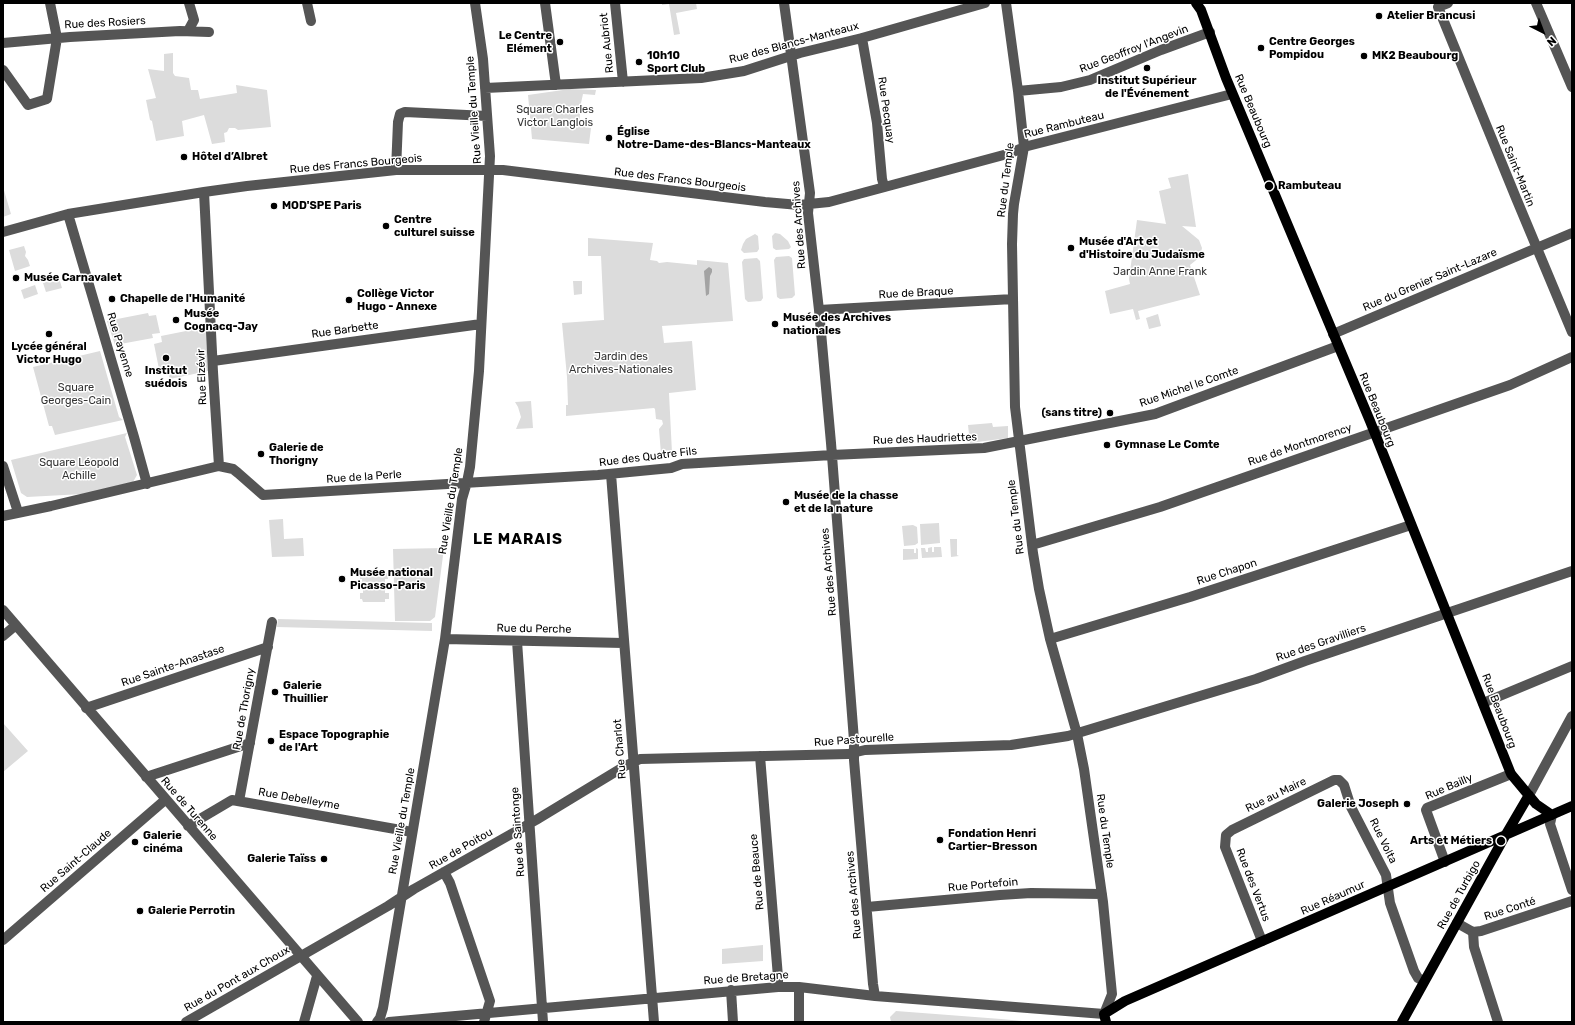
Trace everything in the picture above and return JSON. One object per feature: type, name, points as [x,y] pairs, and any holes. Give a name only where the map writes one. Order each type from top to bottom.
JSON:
[{"type":"main road","name":"Rue Beaubourg","points":[[1196,3],[1201,10],[1232,94],[1374,432],[1511,774],[1536,804],[1552,815]]},
{"type":"main road","name":"Rue de Turbigo","points":[[1402,1022],[1529,795]]},
{"type":"main road","name":"Rue Réaumur","points":[[1105,1018],[1125,1001],[1572,806]]},
{"type":"street","points":[[3,70],[28,105],[48,99],[57,38],[50,3]]},
{"type":"street","points":[[188,31],[194,20],[189,3]]},
{"type":"street","points":[[307,3],[311,21]]},
{"type":"street","name":"Rue Vieille du Temple","points":[[377,1022],[383,1008],[445,639],[462,499],[467,482],[479,371],[489,170],[483,59],[475,3]]},
{"type":"street","points":[[545,3],[556,85]]},
{"type":"street","name":"Rue Aubriot","points":[[615,3],[623,82]]},
{"type":"street","name":"Rue des Archives","points":[[784,3],[810,193],[808,213],[819,310],[832,455],[875,996]]},
{"type":"street","name":"Rue des Blancs-Manteaux","points":[[485,88],[701,78],[744,71],[985,3]]},
{"type":"street","name":"Rue du Temple","points":[[1006,3],[1024,147],[1014,204],[1013,299],[1015,407],[1038,589],[1050,639],[1077,734],[1084,768],[1102,894],[1112,994],[1105,1018]]},
{"type":"street","name":"Rue Saint-Martin","points":[[1448,3],[1438,7],[1572,332]]},
{"type":"street","points":[[1536,3],[1572,87]]},
{"type":"street","name":"Rue des Rosiers","points":[[3,44],[57,38],[188,31],[209,32]]},
{"type":"street","name":"Rue Geoffroy l'Angevin","points":[[1018,91],[1061,87],[1090,80],[1161,50],[1210,32]]},
{"type":"street","name":"Rue Pecquay","points":[[862,38],[877,122],[884,186]]},
{"type":"street","name":"Rue Rambuteau","points":[[809,204],[830,202],[884,186],[1011,153],[1024,147],[1232,94]]},
{"type":"street","points":[[396,170],[398,122],[400,114],[405,112],[487,116]]},
{"type":"street","name":"Rue des Francs Bourgeois","points":[[3,232],[68,214],[204,192],[396,170],[489,170],[772,203],[799,205],[809,204]]},
{"type":"street","name":"Rue Elzévir","points":[[204,192],[219,466]]},
{"type":"street","name":"Rue Payenne","points":[[68,214],[147,484]]},
{"type":"street","name":"Rue du Grenier Saint-Lazare","points":[[1333,334],[1572,232]]},
{"type":"street","name":"Rue de Braque","points":[[819,310],[1013,299]]},
{"type":"street","name":"Rue Barbette","points":[[213,361],[481,324]]},
{"type":"street","name":"Rue Michel le Comte","points":[[1019,442],[1154,414],[1338,346]]},
{"type":"street","name":"Rue de Montmorency","points":[[1032,545],[1160,507],[1510,385],[1572,357]]},
{"type":"street","name":"Rue des Haudriettes","points":[[832,455],[984,448],[1019,442]]},
{"type":"street","name":"Rue des Quatre Fils","points":[[467,482],[611,474],[671,468],[682,464],[832,455]]},
{"type":"street","points":[[3,466],[18,512]]},
{"type":"street","points":[[3,516],[147,484],[219,466]]},
{"type":"street","name":"Rue de la Perle","points":[[219,466],[233,469],[263,495],[467,482]]},
{"type":"street","name":"Rue Charlot","points":[[611,474],[617,540],[623,643],[654,1022]]},
{"type":"street","name":"Rue Chapon","points":[[1050,639],[1190,597],[1411,525]]},
{"type":"street","name":"Rue des Gravilliers","points":[[1077,734],[1256,679],[1572,571]]},
{"type":"street","name":"Rue de Turenne","points":[[3,610],[165,800],[358,1022]]},
{"type":"street","name":"Rue de Thorigny","points":[[239,801],[272,622]]},
{"type":"street","points":[[3,636],[16,625]]},
{"type":"street","name":"Rue du Perche","points":[[445,639],[623,643]]},
{"type":"street","name":"Rue de Saintonge","points":[[517,641],[543,1022]]},
{"type":"street","name":"Rue Sainte-Anastase","points":[[86,708],[268,647]]},
{"type":"street","points":[[1483,703],[1572,666]]},
{"type":"street","name":"Rue de Turbigo","points":[[1529,795],[1572,716]]},
{"type":"street","name":"Rue Pastourelle","points":[[633,762],[640,759],[848,754],[865,750],[1011,745],[1077,734]]},
{"type":"street","points":[[146,777],[250,743]]},
{"type":"street","name":"Rue de Beauce","points":[[760,756],[778,987]]},
{"type":"street","name":"Rue de Poitou","points":[[300,956],[633,762]]},
{"type":"street","name":"Rue Bailly","points":[[1445,862],[1426,810],[1427,808],[1511,774]]},
{"type":"street","name":"Rue au Maire","points":[[1226,836],[1232,830],[1334,780],[1339,780]]},
{"type":"street","name":"Rue Volta","points":[[1339,780],[1344,785],[1351,807],[1386,875],[1390,902],[1414,971],[1418,978],[1424,981]]},
{"type":"street","name":"Rue Saint-Claude","points":[[3,940],[165,800]]},
{"type":"street","name":"Rue Debelleyme","points":[[188,826],[232,800],[412,832]]},
{"type":"street","points":[[1552,815],[1550,824],[1572,890]]},
{"type":"street","name":"Rue des Vertus","points":[[1226,836],[1225,847],[1262,942]]},
{"type":"street","points":[[444,872],[450,883],[490,1001],[486,1018]]},
{"type":"street","name":"Rue Portefoin","points":[[867,907],[1031,893],[1102,894]]},
{"type":"street","name":"Rue Conté","points":[[1457,923],[1473,932],[1481,931],[1572,901]]},
{"type":"street","points":[[1473,932],[1474,947],[1495,1021]]},
{"type":"street","name":"Rue du Pont aux Choux","points":[[186,1022],[300,956]]},
{"type":"street","points":[[304,1022],[317,976]]},
{"type":"street","name":"Rue de Bretagne","points":[[389,1022],[486,1018],[542,1009],[732,990],[778,987],[799,987],[875,996],[1105,1018]]},
{"type":"street","points":[[799,987],[799,1022]]},
{"type":"street","points":[[732,990],[733,1022]]},
{"type":"green space","points":[[662,3],[696,3],[697,9],[676,13],[680,34],[674,35],[669,4],[662,5]]},
{"type":"green space","points":[[173,53],[173,73],[175,76],[189,78],[191,90],[198,90],[200,99],[237,93],[236,85],[267,90],[271,127],[238,130],[235,128],[229,128],[227,132],[224,133],[225,142],[212,144],[204,115],[182,121],[184,136],[156,141],[146,100],[156,98],[148,69],[164,71],[164,54]]},
{"type":"green space","name":"Square Charles Victor Langlois","points":[[570,89],[596,90],[595,95],[583,94],[581,103],[579,126],[591,128],[589,144],[532,139],[528,95]]},
{"type":"green space","name":"Jardin Anne Frank","points":[[1188,174],[1196,227],[1182,226],[1199,240],[1202,248],[1200,257],[1190,265],[1200,295],[1138,311],[1140,319],[1136,320],[1133,309],[1110,314],[1105,291],[1130,284],[1129,279],[1137,220],[1166,224],[1159,191],[1171,188],[1168,178]]},
{"type":"green space","points":[[3,187],[11,214],[3,217]]},
{"type":"green space","points":[[775,233],[780,234],[788,241],[791,247],[789,249],[776,250],[773,248],[772,236]]},
{"type":"green space","points":[[755,234],[758,236],[759,249],[757,252],[744,253],[741,250],[743,244],[746,239]]},
{"type":"green space","name":"Jardin des Archives-Nationales","points":[[588,238],[653,243],[650,260],[657,261],[659,263],[667,262],[697,265],[697,260],[728,263],[733,321],[662,326],[664,343],[692,341],[696,390],[669,393],[672,453],[661,454],[659,429],[663,424],[662,420],[656,419],[654,408],[566,416],[566,405],[568,405],[567,377],[562,323],[604,320],[601,256],[588,256]]},
{"type":"green space","points":[[24,246],[26,252],[25,256],[30,266],[15,271],[9,250]]},
{"type":"green space","points":[[1494,251],[1496,254],[1464,268],[1462,264]]},
{"type":"green space","points":[[789,256],[792,258],[795,295],[792,298],[780,299],[777,297],[774,260],[776,257]]},
{"type":"green space","points":[[757,258],[760,261],[763,298],[761,301],[748,302],[745,299],[742,262],[744,259]]},
{"type":"green space","points":[[59,278],[62,288],[46,292],[43,283]]},
{"type":"green space","points":[[573,281],[582,281],[582,294],[574,295]]},
{"type":"green space","points":[[1415,284],[1417,288],[1395,297],[1394,293]]},
{"type":"green space","points":[[35,285],[38,294],[24,299],[21,290]]},
{"type":"green space","points":[[148,313],[149,316],[156,315],[160,333],[152,334],[153,338],[115,345],[107,321]]},
{"type":"green space","points":[[1158,314],[1161,326],[1149,329],[1146,318]]},
{"type":"green space","points":[[206,327],[208,371],[170,379],[168,373],[160,374],[154,344],[162,342],[161,336]]},
{"type":"green space","name":"Square Georges-Cain","points":[[100,351],[119,417],[123,420],[55,435],[52,426],[49,426],[33,367]]},
{"type":"green space","points":[[531,401],[533,428],[516,429],[521,417],[515,402]]},
{"type":"green space","points":[[992,423],[993,427],[1008,426],[1008,438],[970,443],[968,425]]},
{"type":"green space","name":"Square Léopold Achille","points":[[127,433],[125,437],[137,475],[133,482],[83,494],[27,497],[21,493],[11,460]]},
{"type":"green space","points":[[283,519],[284,539],[303,538],[304,556],[272,557],[269,520]]},
{"type":"green space","points":[[939,523],[940,543],[921,545],[920,524]]},
{"type":"green space","points":[[913,525],[917,527],[918,543],[915,545],[904,546],[902,526]]},
{"type":"green space","points":[[950,539],[957,539],[957,555],[959,556],[951,557]]},
{"type":"green space","points":[[932,547],[932,552],[934,552],[934,547],[941,547],[942,557],[922,558],[921,548],[925,548],[926,552],[928,552],[928,548]]},
{"type":"green space","points":[[444,548],[435,617],[430,621],[395,621],[393,549]]},
{"type":"green space","points":[[916,548],[918,549],[918,559],[903,560],[903,549],[914,549],[914,553],[916,553]]},
{"type":"green space","points":[[363,570],[385,570],[385,573],[388,573],[388,579],[385,579],[385,582],[362,582],[362,579],[360,579],[360,573],[363,573]]},
{"type":"green space","points":[[363,590],[385,590],[385,593],[389,593],[389,599],[385,599],[385,602],[363,602],[362,599],[360,599],[360,593],[363,593]]},
{"type":"green space","points":[[278,619],[432,623],[432,631],[277,627]]},
{"type":"green space","points":[[3,723],[28,751],[3,772]]},
{"type":"green space","points":[[763,945],[763,961],[722,964],[722,949]]},
{"type":"green space","points":[[896,1011],[1033,1022],[891,1022],[890,1017]]},
{"type":"shaded area","points":[[709,267],[712,269],[712,272],[710,276],[709,294],[706,296],[704,271]]},
{"type":"place","name":"Atelier Brancusi","points":[[1379,16]]},
{"type":"place","name":"Le Centre Elément","points":[[560,42]]},
{"type":"place","name":"Centre Georges Pompidou","points":[[1261,48]]},
{"type":"place","name":"MK2 Beaubourg","points":[[1364,56]]},
{"type":"place","name":"10h10 Sport Club","points":[[639,62]]},
{"type":"place","name":"Institut Supérieur de l'Événement","points":[[1147,68]]},
{"type":"place","name":"Église Notre-Dame-des-Blancs-Manteaux","points":[[609,138]]},
{"type":"place","name":"Hôtel d’Albret","points":[[184,157]]},
{"type":"place","name":"Rambuteau","points":[[1269,186]]},
{"type":"place","name":"MOD'SPE Paris","points":[[274,206]]},
{"type":"place","name":"Centre culturel suisse","points":[[386,226]]},
{"type":"place","name":"Musée d'Art et d'Histoire du Judaïsme","points":[[1071,248]]},
{"type":"place","name":"Musée Carnavalet","points":[[16,278]]},
{"type":"place","name":"Chapelle de l'Humanité","points":[[112,299]]},
{"type":"place","name":"Collège Victor Hugo - Annexe","points":[[349,300]]},
{"type":"place","name":"Musée Cognacq-Jay","points":[[176,320]]},
{"type":"place","name":"Musée des Archives nationales","points":[[775,324]]},
{"type":"place","name":"Lycée général Victor Hugo","points":[[49,334]]},
{"type":"place","name":"Institut suédois","points":[[166,358]]},
{"type":"place","name":"(sans titre)","points":[[1110,413]]},
{"type":"place","name":"Gymnase Le Comte","points":[[1107,445]]},
{"type":"place","name":"Galerie de Thorigny","points":[[261,454]]},
{"type":"place","name":"Musée de la chasse et de la nature","points":[[786,502]]},
{"type":"place","name":"Musée national Picasso-Paris","points":[[342,579]]},
{"type":"place","name":"Galerie Thuillier","points":[[275,692]]},
{"type":"place","name":"Espace Topographie de l'Art","points":[[271,741]]},
{"type":"place","name":"Galerie Joseph","points":[[1407,804]]},
{"type":"place","name":"Fondation Henri Cartier-Bresson","points":[[940,840]]},
{"type":"place","name":"Arts et Métiers","points":[[1501,841]]},
{"type":"place","name":"Galerie cinéma","points":[[135,842]]},
{"type":"place","name":"Galerie Taïss","points":[[324,859]]},
{"type":"place","name":"Galerie Perrotin","points":[[140,911]]},
{"type":"district","name":"LE MARAIS","points":[[518,540]]}]
